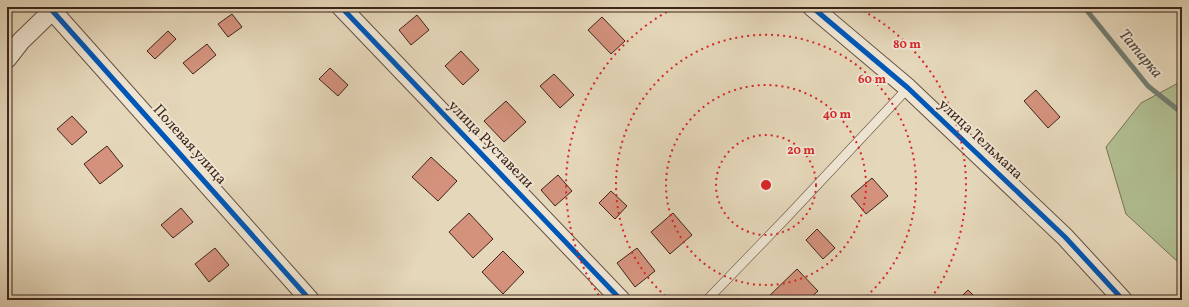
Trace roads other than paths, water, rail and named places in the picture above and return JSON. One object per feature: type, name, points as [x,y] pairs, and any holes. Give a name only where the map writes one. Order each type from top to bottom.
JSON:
[{"type":"street","name":"улица Руставели","points":[[341,7],[621,300]]},
{"type":"street","name":"улица Тельмана","points":[[812,7],[908,88],[1065,237],[1123,300]]},
{"type":"street","points":[[7,59],[21,41],[51,9]]},
{"type":"street","name":"Полевая улица","points":[[51,9],[310,300]]},
{"type":"lane","points":[[707,300],[908,88]]},
{"type":"waterway","name":"Татарка","points":[[1084,7],[1148,86],[1182,113]]}]
